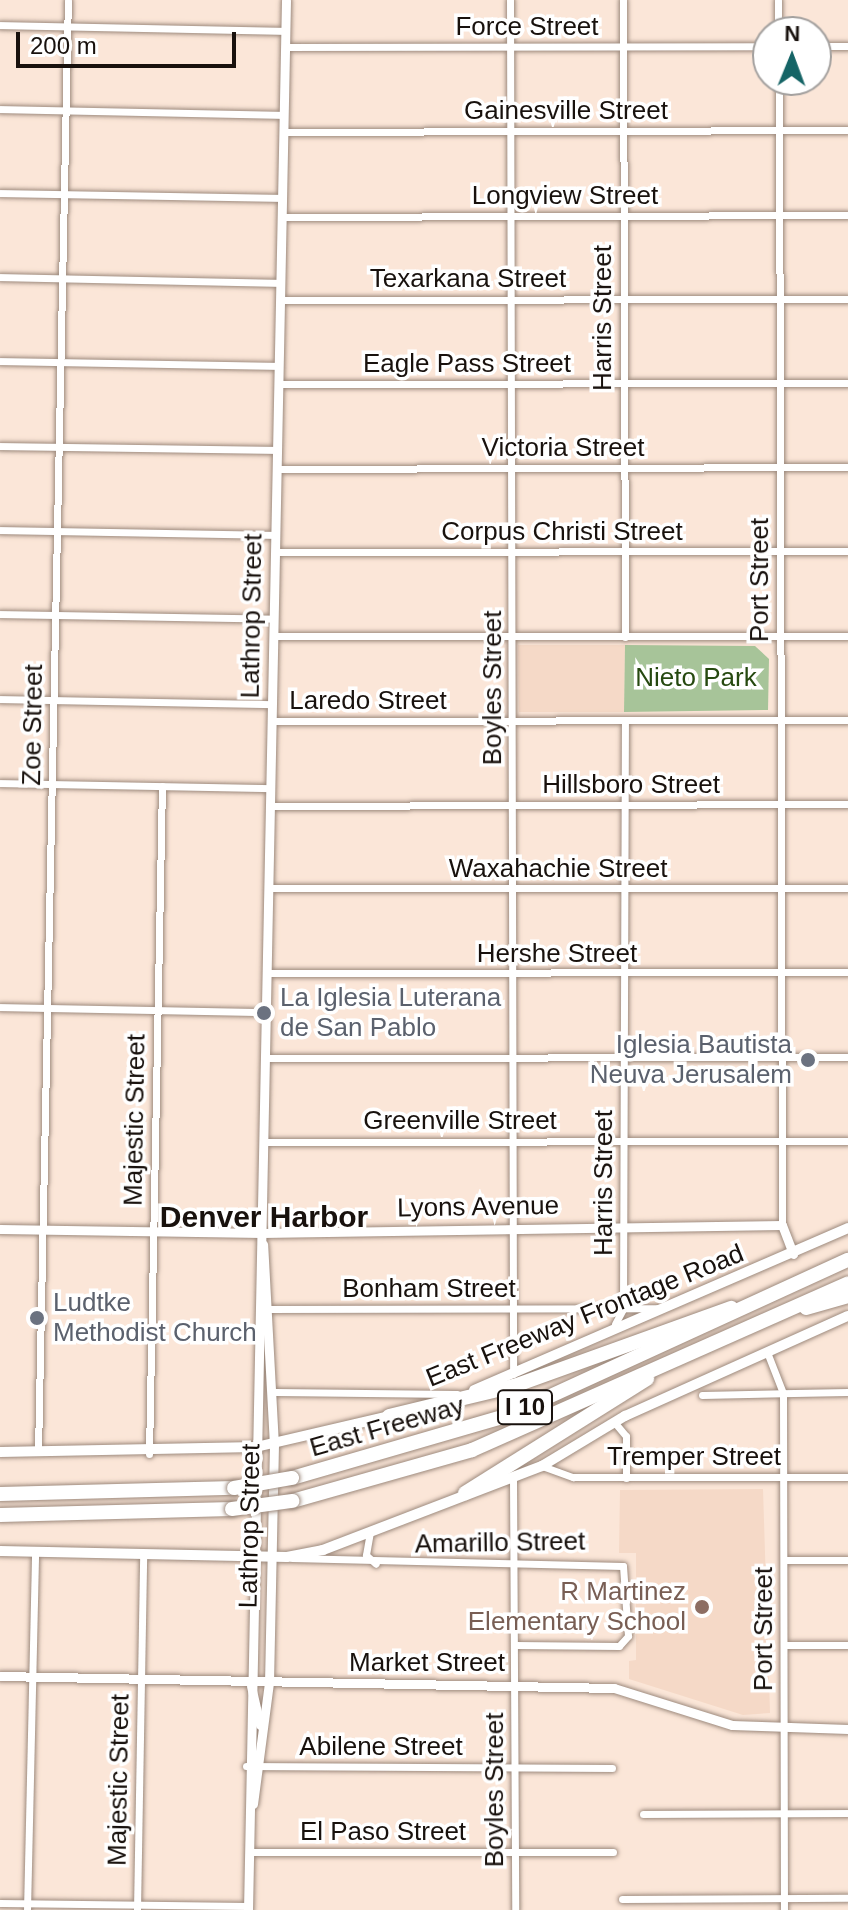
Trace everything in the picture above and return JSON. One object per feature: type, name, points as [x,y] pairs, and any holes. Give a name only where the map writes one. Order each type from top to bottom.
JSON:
[{"type":"highway","points":[[830,1268],[848,1250]]},
{"type":"highway","name":"East Freeway","points":[[0,1494],[234,1488],[292,1478],[495,1420],[848,1260]]},
{"type":"highway","name":"East Freeway","points":[[0,1515],[232,1509],[292,1501],[472,1450],[848,1283]]},
{"type":"highway","points":[[790,1310],[848,1296]]},
{"type":"highway","points":[[389,1416],[514,1386],[708,1311],[748,1305]]},
{"type":"highway","points":[[465,1493],[543,1439],[629,1395],[657,1370]]},
{"type":"main road","name":"East Freeway Frontage Road","points":[[0,1452],[149,1454],[256,1447],[389,1416],[513,1375],[616,1327],[671,1308],[848,1228]]},
{"type":"main road","points":[[0,1551],[287,1557],[371,1531],[542,1466],[615,1423],[848,1316]]},
{"type":"street","name":"Zoe Street","points":[[38,1452],[68,0]]},
{"type":"street","name":"Lathrop Street","points":[[248,1908],[250,1820],[246,1766],[261,1309],[286,0]]},
{"type":"street","name":"Boyles Street","points":[[510,0],[513,1375]]},
{"type":"street","name":"Harris Street","points":[[623,0],[625,637]]},
{"type":"street","points":[[0,25],[286,31]]},
{"type":"street","name":"Force Street","points":[[285,47],[752,46]]},
{"type":"street","name":"Port Street","points":[[779,96],[782,1225]]},
{"type":"street","points":[[0,109],[284,115]]},
{"type":"street","name":"Gainesville Street","points":[[284,132],[848,130]]},
{"type":"street","points":[[0,193],[282,198]]},
{"type":"street","name":"Longview Street","points":[[282,217],[848,215]]},
{"type":"street","points":[[0,277],[281,283]]},
{"type":"street","name":"Texarkana Street","points":[[280,300],[848,299]]},
{"type":"street","points":[[0,361],[279,366]]},
{"type":"street","name":"Eagle Pass Street","points":[[279,384],[848,383]]},
{"type":"street","points":[[0,446],[277,450]]},
{"type":"street","name":"Victoria Street","points":[[277,469],[848,467]]},
{"type":"street","points":[[0,530],[276,535]]},
{"type":"street","name":"Corpus Christi Street","points":[[275,552],[848,551]]},
{"type":"street","points":[[0,614],[274,619]]},
{"type":"street","points":[[274,636],[848,636]]},
{"type":"street","name":"Laredo Street","points":[[0,699],[272,704]]},
{"type":"street","name":"Harris Street","points":[[623,1309],[625,720]]},
{"type":"street","name":"Laredo Street","points":[[272,721],[848,720]]},
{"type":"street","points":[[0,783],[271,788]]},
{"type":"street","name":"Majestic Street","points":[[149,1454],[162,786]]},
{"type":"street","name":"Hillsboro Street","points":[[270,806],[848,804]]},
{"type":"street","name":"Waxahachie Street","points":[[268,888],[848,888]]},
{"type":"street","name":"Hershe Street","points":[[267,973],[848,972]]},
{"type":"street","points":[[0,1007],[265,1012]]},
{"type":"street","points":[[264,1058],[848,1057]]},
{"type":"street","name":"Greenville Street","points":[[263,1142],[848,1141]]},
{"type":"street","name":"Lyons Avenue","points":[[0,1229],[262,1233],[625,1225],[782,1225]]},
{"type":"street","points":[[782,1225],[793,1254]]},
{"type":"street","name":"Bonham Street","points":[[261,1309],[671,1308]]},
{"type":"street","name":"Lathrop Street","points":[[250,1820],[269,1683],[275,1392],[261,1309]]},
{"type":"street","points":[[602,1309],[616,1327]]},
{"type":"street","points":[[616,1327],[623,1309]]},
{"type":"street","name":"Port Street","points":[[767,1352],[783,1393],[784,1910]]},
{"type":"street","points":[[275,1392],[463,1394]]},
{"type":"street","points":[[702,1395],[848,1392]]},
{"type":"street","points":[[615,1423],[626,1436],[626,1478]]},
{"type":"street","name":"Tremper Street","points":[[542,1466],[573,1477],[848,1477]]},
{"type":"street","name":"Boyles Street","points":[[513,1477],[515,1910]]},
{"type":"street","points":[[371,1531],[364,1546],[376,1564]]},
{"type":"street","points":[[27,1907],[35,1552]]},
{"type":"street","name":"Majestic Street","points":[[137,1907],[143,1554]]},
{"type":"street","name":"Amarillo Street","points":[[287,1557],[376,1564],[623,1566],[625,1641],[515,1645]]},
{"type":"street","points":[[785,1560],[848,1560]]},
{"type":"street","points":[[784,1645],[848,1645]]},
{"type":"street","name":"Market Street","points":[[0,1676],[614,1688],[732,1725],[784,1730],[848,1729]]},
{"type":"street","points":[[249,1683],[262,1741]]},
{"type":"street","name":"Abilene Street","points":[[246,1766],[612,1768]]},
{"type":"street","points":[[643,1814],[848,1813]]},
{"type":"street","name":"El Paso Street","points":[[249,1852],[613,1852]]},
{"type":"street","points":[[622,1899],[848,1898]]},
{"type":"street","points":[[0,1903],[27,1907],[248,1908]]},
{"type":"shaded area","points":[[518,645],[625,645],[624,712],[519,712]]},
{"type":"shaded area","name":"R Martinez Elementary School","points":[[763,1489],[770,1713],[743,1715],[629,1679],[629,1661],[636,1660],[636,1553],[619,1553],[620,1490]]},
{"type":"green space","name":"Nieto Park","points":[[625,645],[755,646],[769,659],[768,710],[624,712]]},
{"type":"place","name":"La Iglesia Luterana de San Pablo","points":[[264,1013]]},
{"type":"place","name":"Iglesia Bautista Neuva Jerusalem","points":[[808,1060]]},
{"type":"place","name":"Ludtke Methodist Church","points":[[37,1318]]},
{"type":"place","name":"R Martinez Elementary School","points":[[702,1607]]},
{"type":"district","name":"Denver Harbor","points":[[264,1217]]}]
